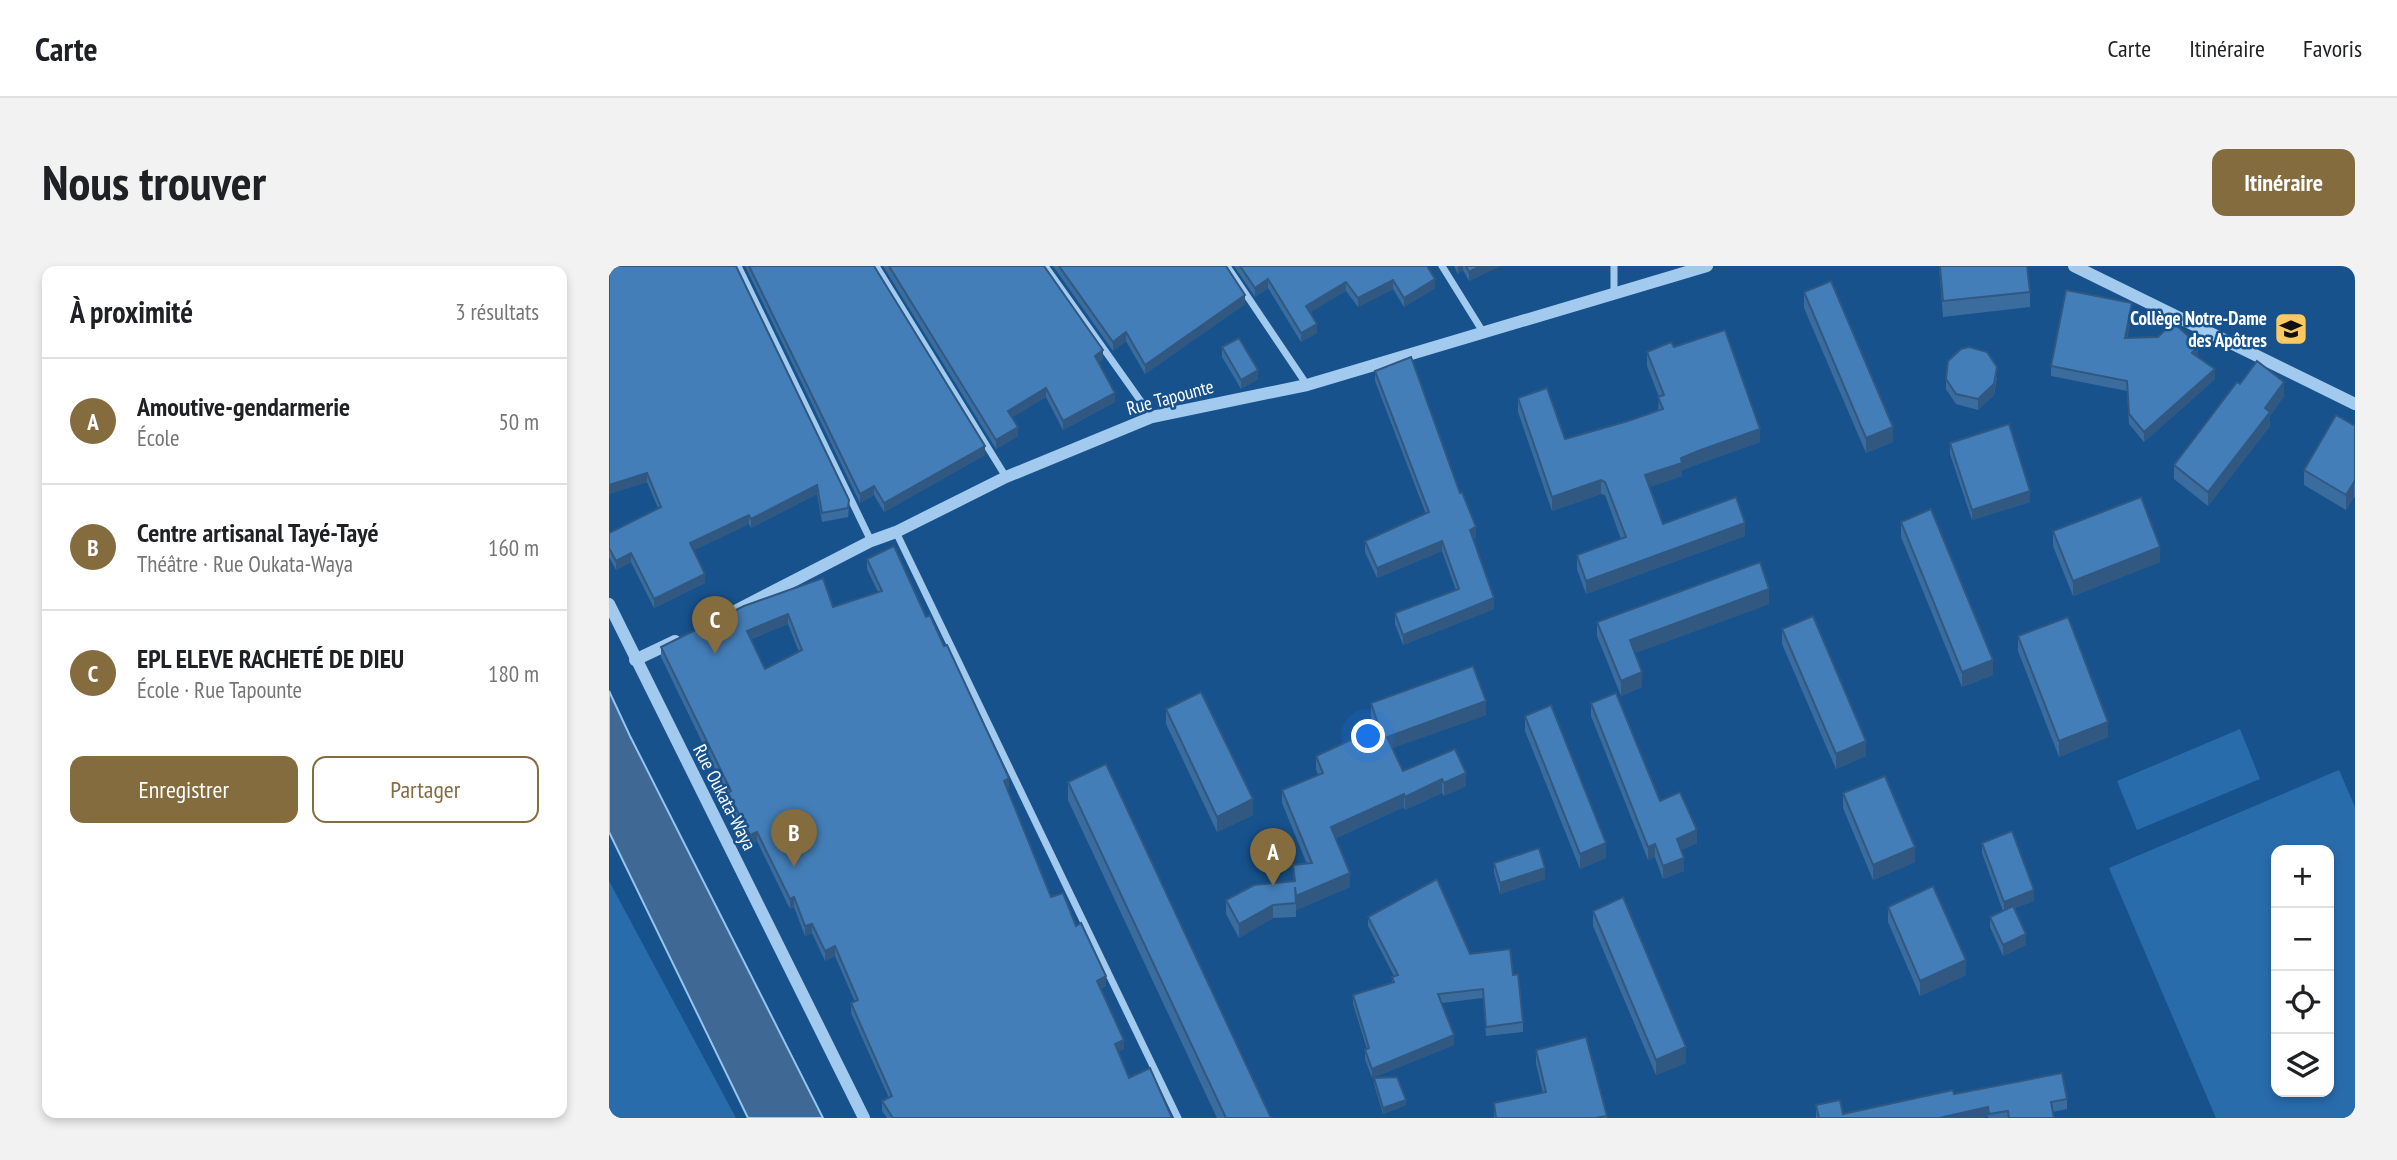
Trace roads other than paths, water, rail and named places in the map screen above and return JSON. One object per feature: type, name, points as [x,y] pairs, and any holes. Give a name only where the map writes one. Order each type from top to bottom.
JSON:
[{"type":"street","points":[[738,266],[871,541]]},
{"type":"street","points":[[876,266],[1006,477]]},
{"type":"street","points":[[1045,266],[1152,417]]},
{"type":"street","points":[[1227,266],[1307,385]]},
{"type":"street","points":[[1442,266],[1483,332]]},
{"type":"street","points":[[1614,266],[1614,294]]},
{"type":"street","name":"Rue Tapounte","points":[[717,620],[871,541],[896,532],[1006,477],[1152,417],[1307,385],[1707,266]]},
{"type":"street","points":[[2074,266],[2355,404]]},
{"type":"street","points":[[896,532],[1178,1118]]},
{"type":"street","name":"Rue Oukata-Waya","points":[[609,604],[864,1118]]},
{"type":"street","points":[[635,660],[681,638]]},
{"type":"place","name":"Collège Notre-Dame des Apôtres","points":[[2291,329]]},
{"type":"place","name":"EPL ELEVE RACHETÉ DE DIEU","points":[[715,654]]},
{"type":"place","name":"Centre artisanal Tayé-Tayé","points":[[794,867]]},
{"type":"place","name":"Amoutive-gendarmerie","points":[[1273,886]]}]
